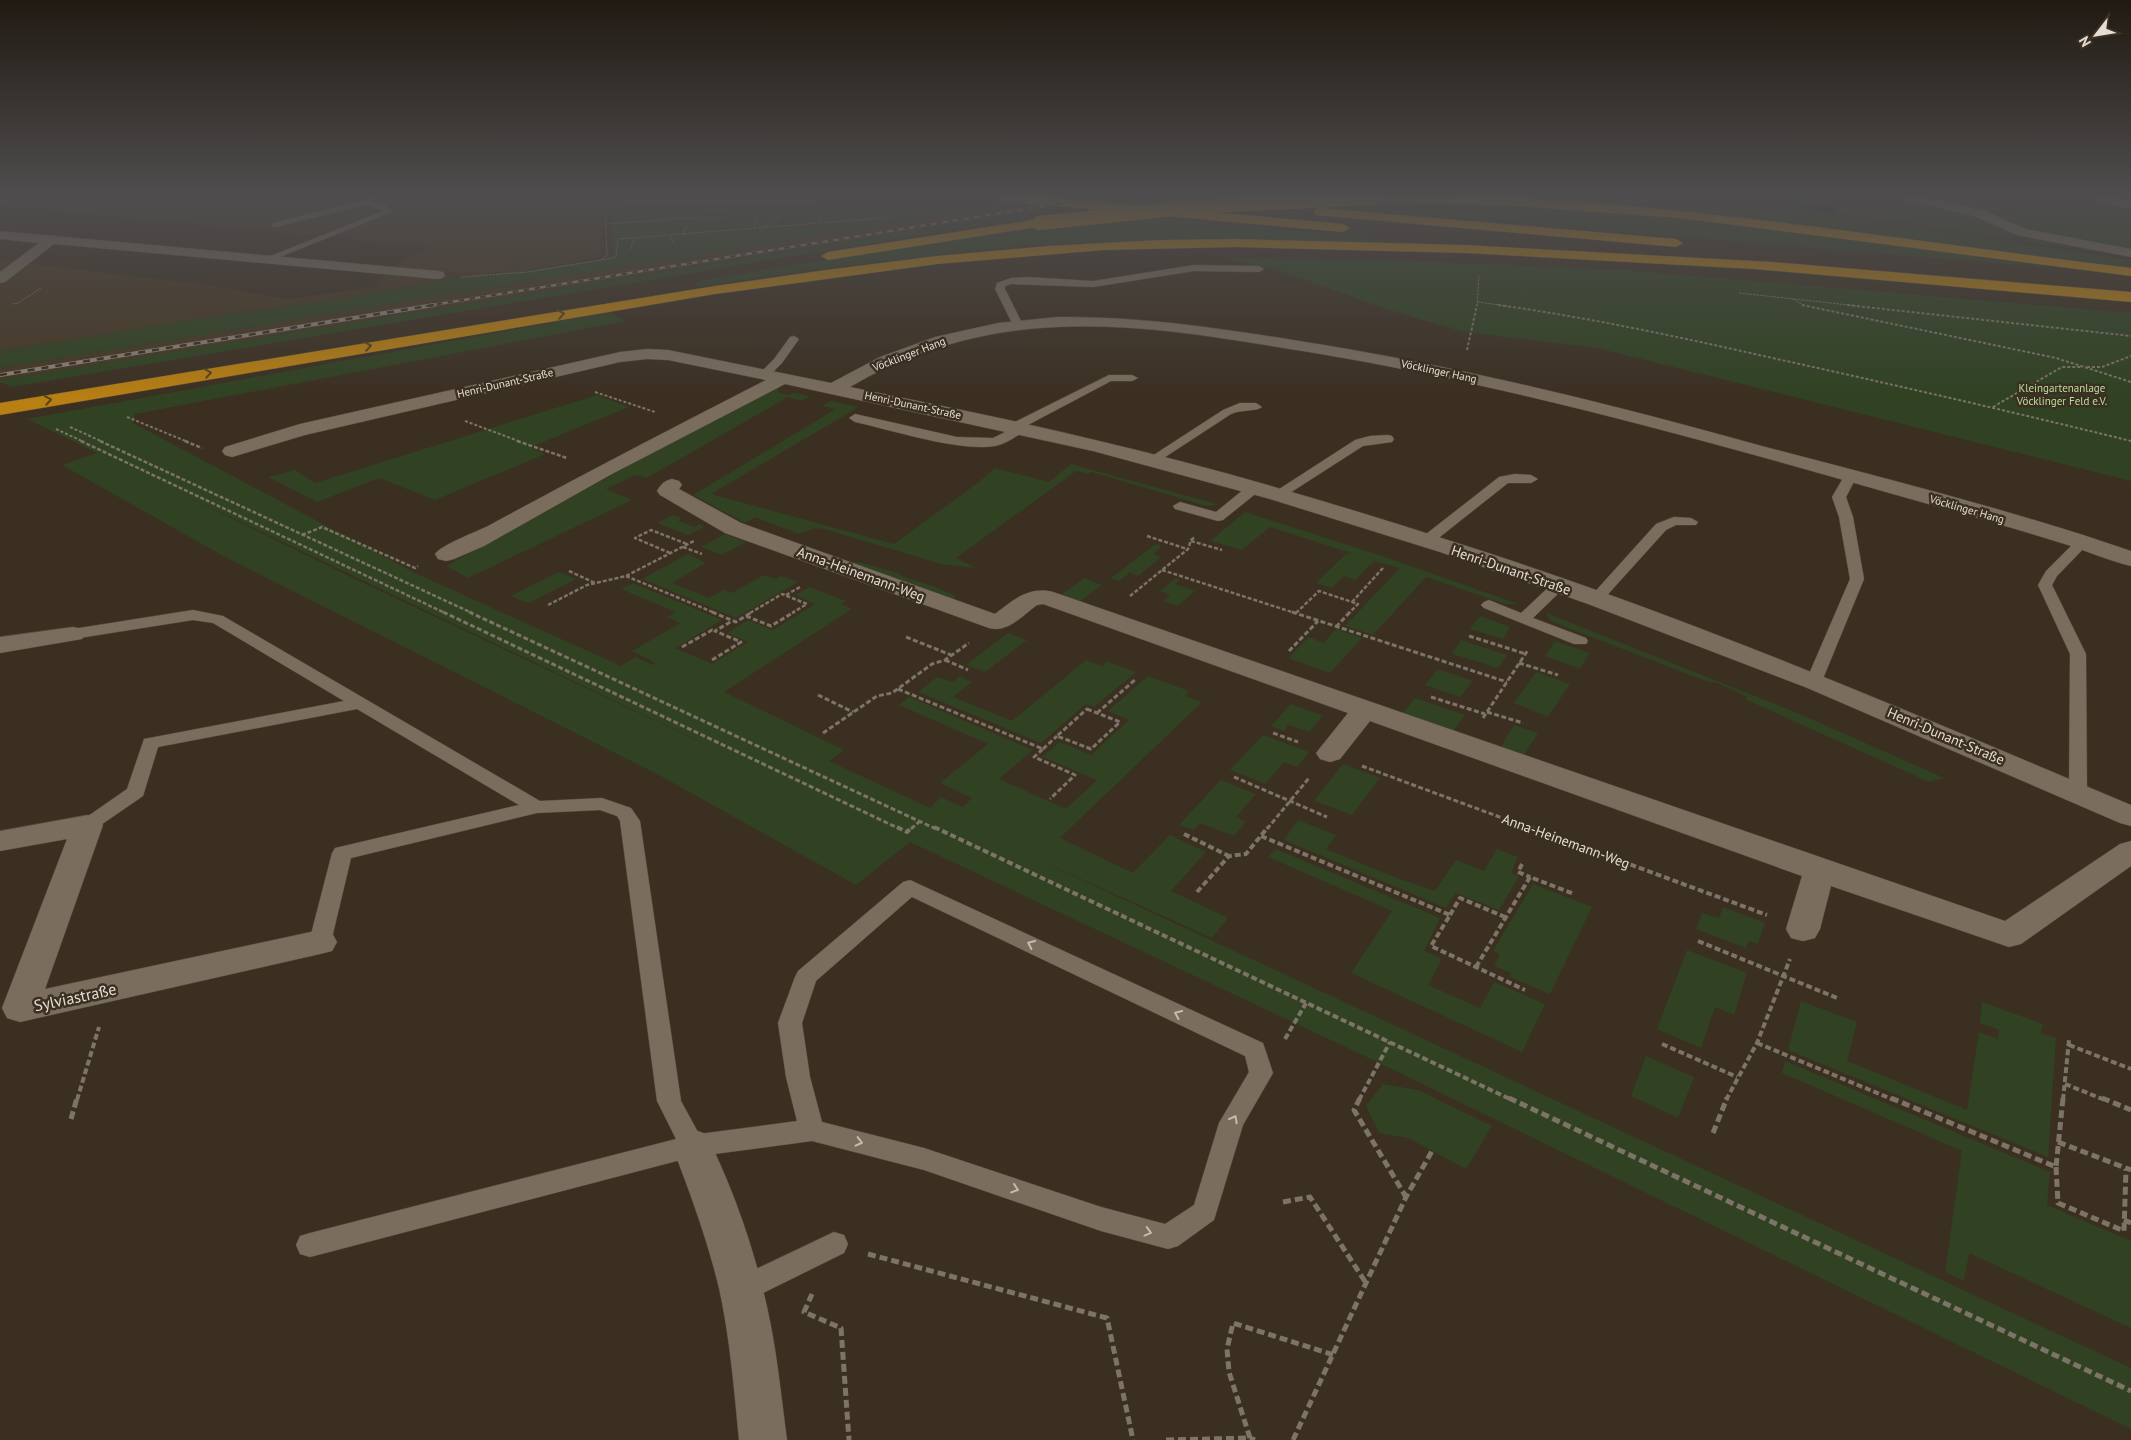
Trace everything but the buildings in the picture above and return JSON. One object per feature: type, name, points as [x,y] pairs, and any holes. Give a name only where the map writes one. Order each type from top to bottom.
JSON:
[{"type":"highway","points":[[0,409],[715,290],[802,277],[913,264]]},
{"type":"highway","points":[[1737,264],[1772,266]]},
{"type":"highway","points":[[1752,264],[2131,297]]},
{"type":"highway","points":[[2066,264],[2131,272]]},
{"type":"highway","points":[[0,395],[737,272]]},
{"type":"highway","points":[[2016,272],[2131,281]]},
{"type":"street","points":[[0,279],[19,264]]},
{"type":"street","points":[[323,264],[438,275]]},
{"type":"street","name":"Vöcklinger Hang","points":[[834,389],[853,377],[896,356],[932,343],[973,332],[1018,325],[1090,322],[1158,326],[1312,347],[1454,373],[1623,414],[1851,476],[2131,559]]},
{"type":"street","name":"Henri-Dunant-Straße","points":[[232,451],[300,430],[620,357],[647,354],[668,355],[1018,428],[1152,460],[1277,494],[1426,541],[1596,599],[1814,681],[2131,816]]},
{"type":"street","points":[[446,554],[476,540],[691,425],[772,378]]},
{"type":"street","name":"Anna-Heinemann-Weg","points":[[672,486],[667,491],[726,524],[998,622]]},
{"type":"street","points":[[998,622],[1030,599],[1045,597],[1924,907],[2009,935],[2131,851]]},
{"type":"street","points":[[0,645],[73,634]]},
{"type":"street","points":[[1330,754],[1365,710]]},
{"type":"street","points":[[0,841],[88,825]]},
{"type":"street","name":"Sylviastraße","points":[[88,825],[20,1008],[320,942]]},
{"type":"street","points":[[1803,929],[1820,870]]},
{"type":"street","points":[[692,1146],[722,1222],[741,1290],[749,1326],[763,1440]]},
{"type":"lane","points":[[1018,325],[1000,289],[1002,284],[1011,281],[1032,280],[1085,285],[1194,268],[1260,269]]},
{"type":"lane","points":[[772,378],[778,361],[794,339]]},
{"type":"lane","points":[[855,418],[957,441],[994,442],[1004,439],[1018,428],[1109,378],[1132,378]]},
{"type":"lane","points":[[1152,460],[1227,412],[1240,406],[1256,407]]},
{"type":"lane","points":[[1277,494],[1359,443],[1370,440],[1388,440]]},
{"type":"lane","points":[[1814,681],[1857,579],[1846,517],[1838,497],[1851,476]]},
{"type":"lane","name":"Henri-Dunant-Straße","points":[[1426,541],[1504,480],[1515,478],[1531,479]]},
{"type":"lane","points":[[1180,506],[1218,517],[1254,488]]},
{"type":"lane","points":[[1596,599],[1661,527],[1674,521],[1691,522]]},
{"type":"lane","points":[[2078,792],[2078,654],[2045,585],[2051,574],[2082,543]]},
{"type":"lane","points":[[1523,619],[1558,586]]},
{"type":"lane","points":[[1488,606],[1580,641]]},
{"type":"lane","points":[[73,634],[194,615],[217,618],[537,807]]},
{"type":"lane","points":[[88,825],[136,792],[150,743],[360,703]]},
{"type":"lane","points":[[320,942],[342,853],[537,807],[602,804],[624,812],[630,821],[669,1100],[692,1146]]},
{"type":"lane","points":[[310,1245],[692,1146],[812,1130],[924,1159],[1101,1219],[1168,1237],[1205,1212],[1231,1123],[1260,1073],[1255,1050],[910,888],[806,977],[790,1022],[798,1077],[812,1130]]},
{"type":"lane","points":[[741,1290],[834,1244]]},
{"type":"path","points":[[438,275],[474,277],[528,272],[579,264]]},
{"type":"path","points":[[1454,373],[1464,359],[1478,302],[1478,275],[1487,275]]},
{"type":"path","points":[[1734,292],[2131,336]]},
{"type":"path","points":[[1792,298],[1805,306],[2056,358],[2131,382]]},
{"type":"path","points":[[1478,302],[1562,315],[1678,337],[1992,407],[2131,441]]},
{"type":"path","points":[[1992,407],[2062,367],[2102,367],[2131,356]]},
{"type":"path","points":[[544,374],[691,425]]},
{"type":"path","points":[[427,401],[477,427],[603,471]]},
{"type":"path","points":[[126,417],[197,448],[232,451]]},
{"type":"path","points":[[62,423],[920,821],[2131,1391]]},
{"type":"path","points":[[49,426],[907,832],[920,821]]},
{"type":"path","points":[[1105,618],[1188,549],[1191,540],[1218,517]]},
{"type":"path","points":[[548,605],[587,585],[626,576],[726,524]]},
{"type":"path","points":[[301,535],[322,527],[415,568],[446,554]]},
{"type":"path","points":[[671,553],[634,538],[651,530],[687,544]]},
{"type":"path","points":[[1147,536],[1188,549]]},
{"type":"path","points":[[1191,540],[1222,550]]},
{"type":"path","points":[[682,547],[702,554]]},
{"type":"path","points":[[1352,602],[1383,568]]},
{"type":"path","points":[[1162,570],[1507,682]]},
{"type":"path","points":[[568,571],[595,583]]},
{"type":"path","points":[[626,576],[736,622],[782,594],[806,604],[771,626],[746,616]]},
{"type":"path","points":[[786,596],[800,587]]},
{"type":"path","points":[[1296,614],[1319,592],[1358,604],[1336,626]]},
{"type":"path","points":[[715,631],[732,620]]},
{"type":"path","points":[[1289,651],[1318,621]]},
{"type":"path","points":[[824,733],[876,696],[892,693],[932,664],[945,660],[998,622]]},
{"type":"path","points":[[1465,745],[1543,626]]},
{"type":"path","points":[[682,647],[712,630],[741,642],[712,660]]},
{"type":"path","points":[[1468,636],[1526,654]]},
{"type":"path","points":[[906,637],[952,655]]},
{"type":"path","points":[[945,660],[968,670]]},
{"type":"path","points":[[1519,663],[1558,676]]},
{"type":"path","points":[[1098,713],[1136,679]]},
{"type":"path","points":[[898,689],[1043,750]]},
{"type":"path","points":[[1422,694],[1523,723]]},
{"type":"path","points":[[818,695],[853,712]]},
{"type":"path","points":[[1050,799],[1075,775],[1034,757],[1087,709],[1120,722],[1091,749],[1058,736]]},
{"type":"path","points":[[1184,834],[1229,856],[1246,854],[1330,754]]},
{"type":"path","name":"Anna-Heinemann-Weg","points":[[1330,754],[1803,929]]},
{"type":"path","points":[[1234,777],[1327,817]]},
{"type":"path","points":[[1261,836],[1450,915]]},
{"type":"path","points":[[1197,892],[1229,856]]},
{"type":"path","points":[[1522,864],[1518,872],[1574,894]]},
{"type":"path","points":[[1476,967],[1530,877]]},
{"type":"path","points":[[1506,917],[1460,898],[1431,946],[1525,990]]},
{"type":"path","points":[[1713,1133],[1730,1090],[1757,1043],[1803,929]]},
{"type":"path","points":[[1698,941],[1837,998]]},
{"type":"path","points":[[71,1119],[110,989]]},
{"type":"path","points":[[1255,1050],[1280,1045],[1295,1024],[1306,1003]]},
{"type":"path","points":[[1390,1042],[1354,1110],[1406,1197]]},
{"type":"path","points":[[2058,1142],[2129,1170],[2124,1231],[2058,1204],[2056,1167],[2058,1142],[2069,1042],[2131,1069]]},
{"type":"path","points":[[1757,1043],[2056,1167]]},
{"type":"path","points":[[1662,1044],[1737,1077]]},
{"type":"path","points":[[2065,1084],[2131,1110]]},
{"type":"path","points":[[1293,1440],[1406,1197],[1432,1151]]},
{"type":"path","points":[[1284,1202],[1310,1197],[1366,1283]]},
{"type":"path","points":[[2124,1220],[2131,1223]]},
{"type":"path","points":[[848,1440],[840,1328],[804,1312],[834,1244],[1107,1318],[1133,1440]]},
{"type":"path","points":[[1166,1440],[1252,1439],[1229,1372],[1227,1349],[1233,1323],[1334,1355]]},
{"type":"shaded area","points":[[0,264],[35,264],[214,286],[287,299],[380,286],[378,281],[393,269],[460,276],[341,299],[229,314],[0,351]]},
{"type":"shaded area","points":[[397,264],[561,264],[527,270],[463,276],[391,267]]},
{"type":"shaded area","points":[[640,264],[708,264],[0,380],[0,368]]},
{"type":"green space","points":[[566,264],[640,264],[0,368],[0,351],[229,314],[341,299],[452,278]]},
{"type":"green space","points":[[708,264],[745,264],[12,387],[0,382],[0,380]]},
{"type":"green space","points":[[799,264],[859,264],[698,287],[694,282]]},
{"type":"green space","name":"Kleingartenanlage Vöcklinger Feld e.V.","points":[[1251,264],[1487,264],[1623,270],[2131,313],[2131,481],[1597,348],[1464,332],[1389,310],[1275,269]]},
{"type":"green space","points":[[2011,264],[2030,264],[2057,268]]},
{"type":"green space","points":[[2089,264],[2131,264],[2131,269]]},
{"type":"green space","points":[[610,312],[626,321],[135,414],[133,423],[415,573],[621,666],[636,657],[652,665],[656,663],[632,651],[680,623],[667,617],[676,612],[621,589],[633,583],[722,620],[675,648],[712,664],[748,642],[727,633],[748,620],[773,630],[815,604],[795,595],[809,587],[846,601],[841,604],[852,609],[724,692],[844,750],[829,761],[930,808],[941,797],[963,807],[972,798],[940,783],[988,744],[899,705],[909,697],[1033,750],[999,779],[1066,809],[1097,780],[1042,757],[1060,742],[1091,755],[1129,720],[1108,711],[1148,676],[1189,691],[1185,696],[1202,702],[1060,838],[1133,873],[1170,835],[1206,852],[1171,891],[1228,918],[1212,938],[1026,854],[2131,1368],[2131,1429],[1369,1058],[910,842],[856,885],[659,775],[227,558],[62,465],[97,453],[27,419]],"holes":[[[193,499],[755,768],[357,580]]]},
{"type":"green space","points":[[771,388],[780,390],[777,392],[789,395],[793,393],[810,396],[802,401],[788,397],[647,478],[635,475],[606,489],[632,500],[468,578],[446,566]]},
{"type":"green space","points":[[597,395],[629,407],[531,447],[545,454],[435,500],[379,478],[317,502],[268,477],[295,470],[315,483]]},
{"type":"green space","points":[[831,401],[859,407],[711,494],[894,544],[979,482],[995,468],[1049,482],[1071,464],[1220,505],[1206,506],[1092,472],[1088,474],[1076,471],[956,558],[976,568],[941,564],[824,529],[815,528],[799,534],[755,517],[745,523],[693,495],[836,409],[822,406]]},
{"type":"green space","points":[[1245,512],[1385,557],[1518,604],[1505,604],[1426,577],[1373,635],[1345,626],[1400,568],[1374,561],[1355,580],[1344,576],[1332,588],[1316,583],[1347,553],[1357,555],[1270,527],[1242,550],[1210,541]]},
{"type":"green space","points":[[673,515],[681,518],[678,521],[695,527],[699,524],[704,527],[688,535],[657,523]]},
{"type":"green space","points":[[725,534],[746,542],[722,555],[701,547]]},
{"type":"green space","points":[[1156,544],[1162,546],[1153,554],[1161,557],[1138,576],[1130,572],[1119,581],[1111,578]]},
{"type":"green space","points":[[688,554],[706,563],[672,583],[709,598],[724,590],[732,593],[764,575],[775,579],[781,576],[798,582],[736,618],[642,579]]},
{"type":"green space","points":[[859,562],[898,573],[904,577],[956,596],[952,599],[849,563]]},
{"type":"green space","points":[[559,572],[576,579],[528,603],[510,596]]},
{"type":"green space","points":[[1084,578],[1102,585],[1079,602],[1061,595]]},
{"type":"green space","points":[[1176,578],[1180,580],[1175,584],[1195,591],[1177,606],[1163,601],[1170,595],[1160,591]]},
{"type":"green space","points":[[1546,613],[1800,714],[1944,778],[1929,782],[1745,699],[1748,697],[1715,682],[1711,683],[1550,621]]},
{"type":"green space","points":[[1480,616],[1510,627],[1503,639],[1470,629]]},
{"type":"green space","points":[[1336,629],[1362,638],[1330,673],[1288,658],[1309,637],[1324,643]]},
{"type":"green space","points":[[1008,633],[1027,640],[985,672],[966,665]]},
{"type":"green space","points":[[1461,640],[1507,655],[1498,668],[1452,654]]},
{"type":"green space","points":[[1555,641],[1590,653],[1580,669],[1545,656]]},
{"type":"green space","points":[[1086,660],[1102,666],[1107,661],[1136,672],[1094,707],[1086,704],[1041,743],[918,692],[937,677],[953,682],[960,676],[972,682],[953,697],[1012,721]]},
{"type":"green space","points":[[1438,669],[1473,681],[1460,697],[1425,685]]},
{"type":"green space","points":[[1536,672],[1570,684],[1548,717],[1514,703]]},
{"type":"green space","points":[[1415,698],[1465,715],[1454,730],[1403,713]]},
{"type":"green space","points":[[1291,704],[1323,716],[1309,732],[1288,725],[1284,731],[1271,726]]},
{"type":"green space","points":[[1514,725],[1538,733],[1524,755],[1501,747]]},
{"type":"green space","points":[[1263,735],[1309,752],[1297,767],[1284,762],[1265,784],[1230,770]]},
{"type":"green space","points":[[1343,764],[1380,778],[1352,815],[1314,801]]},
{"type":"green space","points":[[1221,780],[1256,794],[1236,817],[1246,822],[1234,836],[1200,823],[1194,830],[1179,825]]},
{"type":"green space","points":[[1298,820],[1336,835],[1326,849],[1397,878],[1435,891],[1456,860],[1484,871],[1497,849],[1518,857],[1511,873],[1519,876],[1499,910],[1456,893],[1446,908],[1284,840]]},
{"type":"green space","points":[[1276,849],[1440,918],[1424,951],[1442,959],[1428,985],[1480,1008],[1494,982],[1545,1004],[1522,1052],[1351,973],[1392,911],[1268,857]]},
{"type":"green space","points":[[1533,884],[1592,907],[1550,994],[1510,977],[1511,973],[1494,966],[1500,954],[1493,951]]},
{"type":"green space","points":[[1723,907],[1765,923],[1758,944],[1749,941],[1746,948],[1696,929],[1702,913],[1719,918]]},
{"type":"green space","points":[[1687,950],[1747,973],[1734,1015],[1715,1007],[1701,1048],[1657,1029]]},
{"type":"green space","points":[[1801,1001],[1857,1022],[1847,1061],[1967,1110],[1979,1032],[1998,1039],[1999,1030],[1980,1023],[1982,1002],[2043,1024],[2041,1033],[2056,1038],[2048,1157],[1788,1050]]},
{"type":"green space","points":[[1646,1056],[1694,1077],[1678,1118],[1631,1096]]},
{"type":"green space","points":[[1785,1061],[2050,1172],[2047,1205],[2131,1241],[2131,1328],[1969,1253],[1964,1281],[1945,1272],[1962,1151],[1782,1073]]},
{"type":"green space","points":[[1383,1084],[1418,1090],[1492,1126],[1466,1169],[1408,1138],[1379,1133],[1366,1106]]},
{"type":"railway","points":[[426,306],[684,264]]},
{"type":"railway","points":[[0,375],[434,305]]}]
